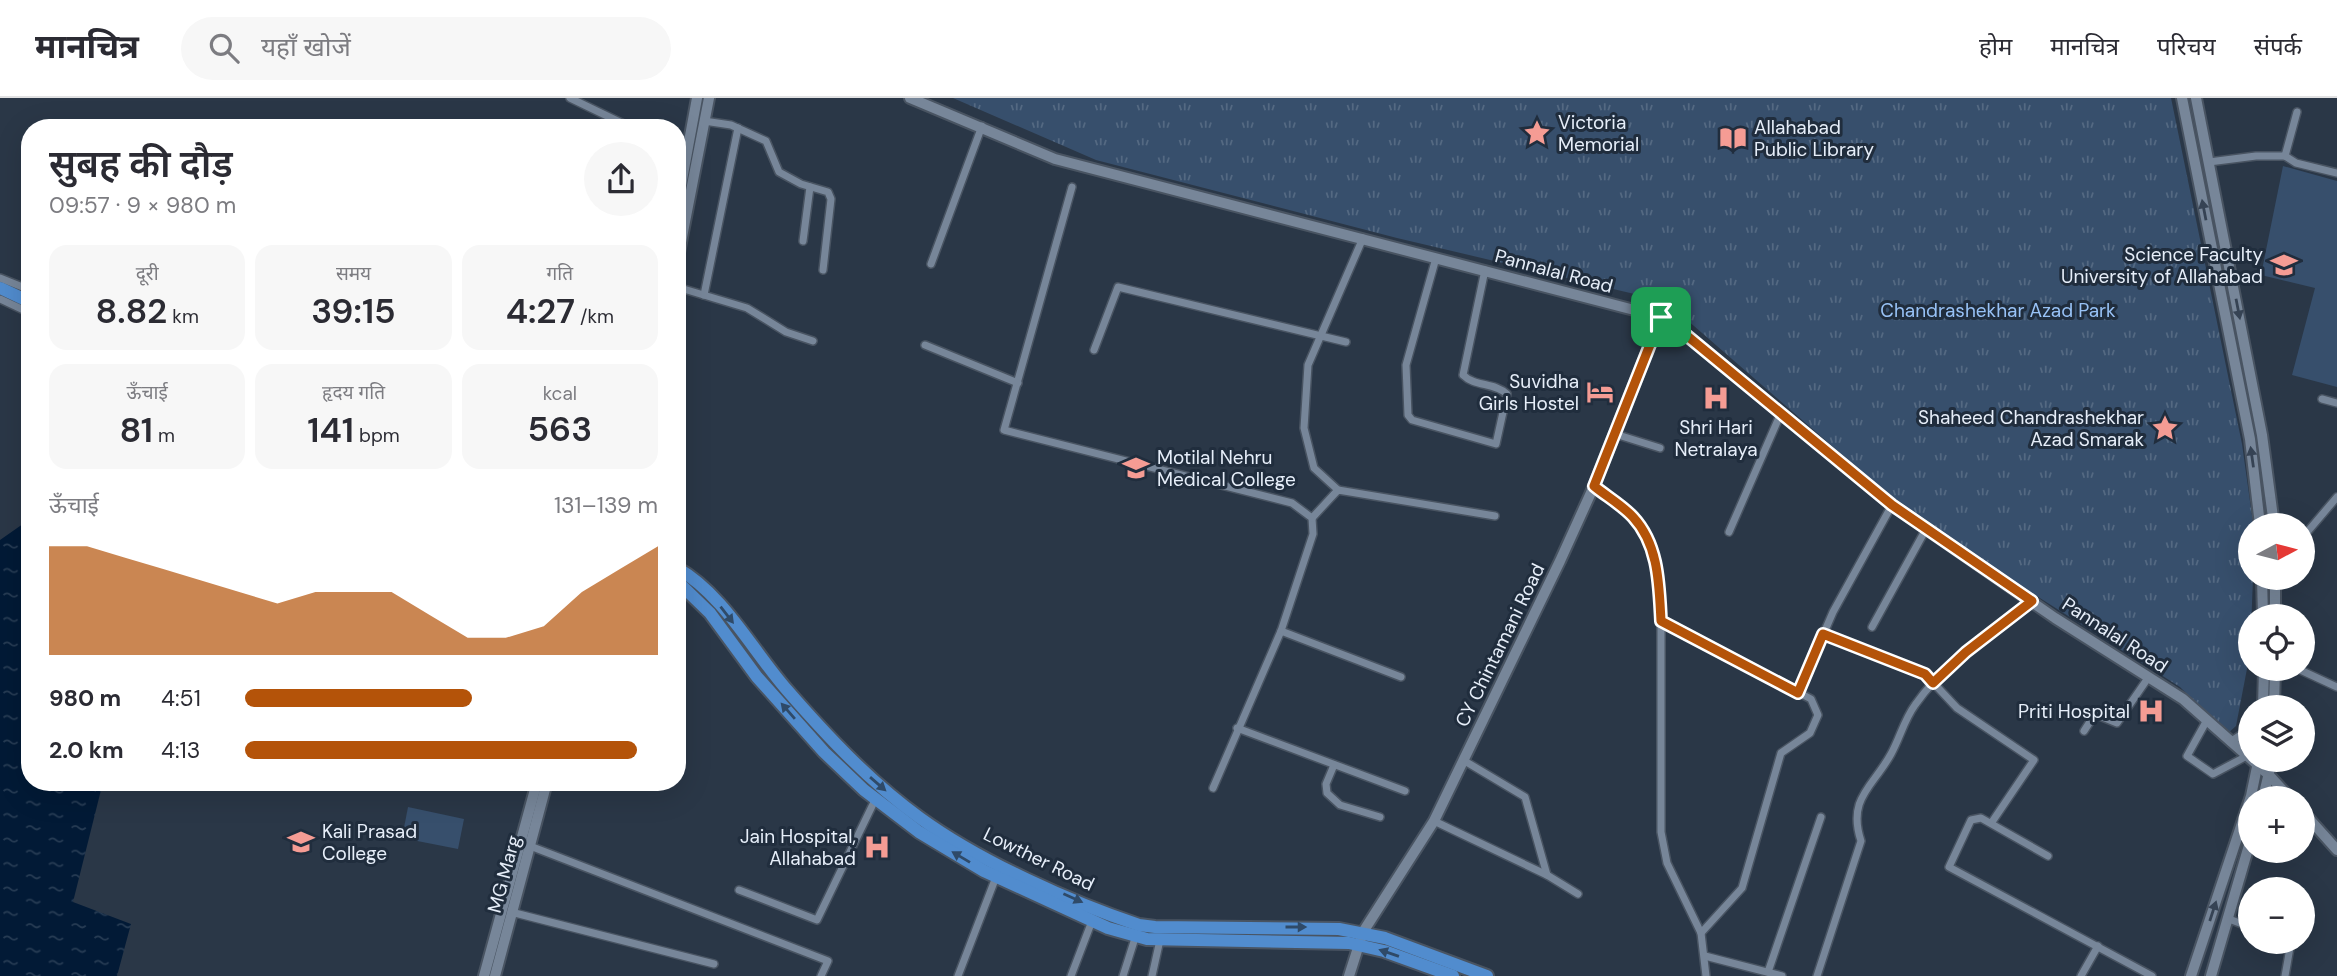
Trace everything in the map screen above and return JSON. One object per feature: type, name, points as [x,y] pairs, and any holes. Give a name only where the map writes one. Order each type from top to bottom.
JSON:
[{"type":"main road","points":[[0,288],[21,298]]},
{"type":"main road","name":"Lowther Road","points":[[686,576],[717,602],[786,689],[851,760],[922,820],[1001,866],[1160,940],[1360,938],[1453,976]]},
{"type":"main road","name":"Lowther Road","points":[[686,590],[710,613],[757,677],[824,752],[874,800],[919,832],[996,877],[1093,921],[1138,930],[1314,927],[1407,945],[1487,976]]},
{"type":"street","points":[[570,98],[613,119]]},
{"type":"street","points":[[687,154],[697,98]]},
{"type":"street","points":[[687,154],[704,121],[709,98]]},
{"type":"street","name":"Pannalal Road","points":[[910,98],[982,126],[1055,159],[1661,317],[1892,505],[2032,601],[2183,699],[2238,750]]},
{"type":"street","points":[[2182,98],[2250,439],[2259,513]]},
{"type":"street","points":[[2196,98],[2262,435],[2272,513]]},
{"type":"street","points":[[2285,156],[2297,112]]},
{"type":"street","points":[[704,121],[738,128],[766,141],[779,172],[810,187],[824,188],[831,199],[823,270]]},
{"type":"street","points":[[930,264],[982,126]]},
{"type":"street","points":[[704,295],[738,128]]},
{"type":"street","points":[[2209,162],[2256,156],[2285,156],[2296,163],[2337,173]]},
{"type":"street","points":[[803,241],[810,187]]},
{"type":"street","points":[[1072,187],[1004,430],[1292,503],[1312,518]]},
{"type":"street","points":[[1363,238],[1308,365],[1304,428],[1314,468],[1338,490],[1495,516]]},
{"type":"street","points":[[1436,258],[1406,365],[1408,415],[1412,420],[1496,444],[1507,394],[1502,389],[1469,381],[1463,375],[1485,270]]},
{"type":"street","points":[[0,278],[21,286]]},
{"type":"street","points":[[1094,349],[1118,287],[1346,342]]},
{"type":"street","points":[[686,290],[747,308],[786,332],[813,341]]},
{"type":"street","points":[[0,299],[21,309]]},
{"type":"street","name":"CY Chintamani Road","points":[[1349,976],[1360,938],[1434,821],[1594,486],[1661,317]]},
{"type":"street","points":[[925,345],[1018,383]]},
{"type":"street","points":[[2322,399],[2337,403]]},
{"type":"street","points":[[1729,532],[1781,414]]},
{"type":"street","points":[[1615,434],[1660,448]]},
{"type":"street","points":[[1594,486],[1633,517],[1649,541],[1658,573],[1661,621],[1661,832],[1667,863],[1702,933],[1706,976]]},
{"type":"street","points":[[1213,788],[1281,631],[1313,534],[1312,518],[1338,490]]},
{"type":"street","points":[[2315,523],[2337,497]]},
{"type":"street","points":[[1798,693],[1823,634],[1892,505]]},
{"type":"street","points":[[1872,627],[1926,529]]},
{"type":"street","points":[[1817,976],[1861,841],[1856,810],[1891,755],[1915,705],[1933,683],[1966,652],[2032,601]]},
{"type":"street","points":[[1661,621],[1811,699],[1818,715],[1810,733],[1782,753],[1742,888],[1702,933]]},
{"type":"street","points":[[1281,631],[1401,677]]},
{"type":"street","points":[[1823,634],[1925,674],[1957,708],[2034,760],[1992,822]]},
{"type":"street","points":[[2315,677],[2337,687]]},
{"type":"street","points":[[2084,731],[2095,715],[2118,723],[2148,678]]},
{"type":"street","points":[[2207,720],[2186,756],[2213,774],[2238,761]]},
{"type":"street","points":[[1237,728],[1405,791]]},
{"type":"street","points":[[2230,742],[2238,737]]},
{"type":"street","points":[[1463,761],[1525,796],[1547,875]]},
{"type":"street","points":[[1334,765],[1326,784],[1327,793],[1340,805],[1380,817]]},
{"type":"street","points":[[2191,976],[2255,772]]},
{"type":"street","name":"Pannalal Road","points":[[2266,772],[2279,786]]},
{"type":"street","points":[[2266,786],[2270,772]]},
{"type":"street","points":[[484,976],[535,791]]},
{"type":"street","name":"MG Marg","points":[[495,976],[545,791]]},
{"type":"street","points":[[739,890],[817,920],[874,800]]},
{"type":"street","points":[[1769,972],[1821,817]]},
{"type":"street","points":[[2048,856],[1981,818],[1971,820],[1949,867],[2152,976]]},
{"type":"street","points":[[1434,821],[1547,875],[1578,894]]},
{"type":"street","points":[[2315,825],[2337,850]]},
{"type":"street","points":[[530,846],[828,961],[821,976]]},
{"type":"street","points":[[2211,976],[2244,863]]},
{"type":"street","points":[[958,976],[996,877]]},
{"type":"street","points":[[511,912],[714,964]]},
{"type":"street","points":[[2229,919],[2238,922]]},
{"type":"street","points":[[1071,976],[1093,921]]},
{"type":"street","points":[[1123,976],[1138,930]]},
{"type":"street","points":[[1152,976],[1160,940]]},
{"type":"street","points":[[2081,976],[2098,946]]},
{"type":"street","points":[[2285,976],[2289,954]]},
{"type":"street","points":[[1705,956],[1782,976]]},
{"type":"green space","name":"Chandrashekhar Azad Park","points":[[953,98],[2171,98],[2242,444],[2252,513],[2238,513],[2238,590],[2253,590],[2252,604],[2238,604],[2238,681],[2245,681],[2242,695],[2238,695],[2236,726],[2227,734],[2180,687],[1917,520],[1671,306],[1643,296],[1397,238],[1096,160]]},
{"type":"green space","points":[[2283,166],[2337,181],[2337,387],[2292,375],[2315,288],[2261,275]]},
{"type":"green space","points":[[408,807],[464,819],[458,849],[402,838]]},
{"type":"water","points":[[21,525],[21,791],[101,791],[73,902],[131,924],[117,976],[0,976],[0,540]]},
{"type":"place","name":"Victoria Memorial","points":[[1537,133]]},
{"type":"place","name":"Allahabad Public Library","points":[[1733,138]]},
{"type":"place","name":"Science Faculty University of Allahabad","points":[[2284,265]]},
{"type":"place","name":"Suvidha Girls Hostel","points":[[1600,392]]},
{"type":"place","name":"Shri Hari Netralaya","points":[[1716,398]]},
{"type":"place","name":"Shaheed Chandrashekhar Azad Smarak","points":[[2165,428]]},
{"type":"place","name":"Motilal Nehru Medical College","points":[[1136,468]]},
{"type":"place","name":"Priti Hospital","points":[[2151,711]]},
{"type":"place","name":"Kali Prasad College","points":[[301,842]]},
{"type":"place","name":"Jain Hospital, Allahabad","points":[[877,847]]},
{"type":"route","points":[[1661,317],[1892,505],[2032,601],[1966,652],[1933,683],[1925,674],[1823,634],[1798,693],[1661,621],[1658,573],[1649,541],[1633,517],[1594,486],[1661,317]]}]
